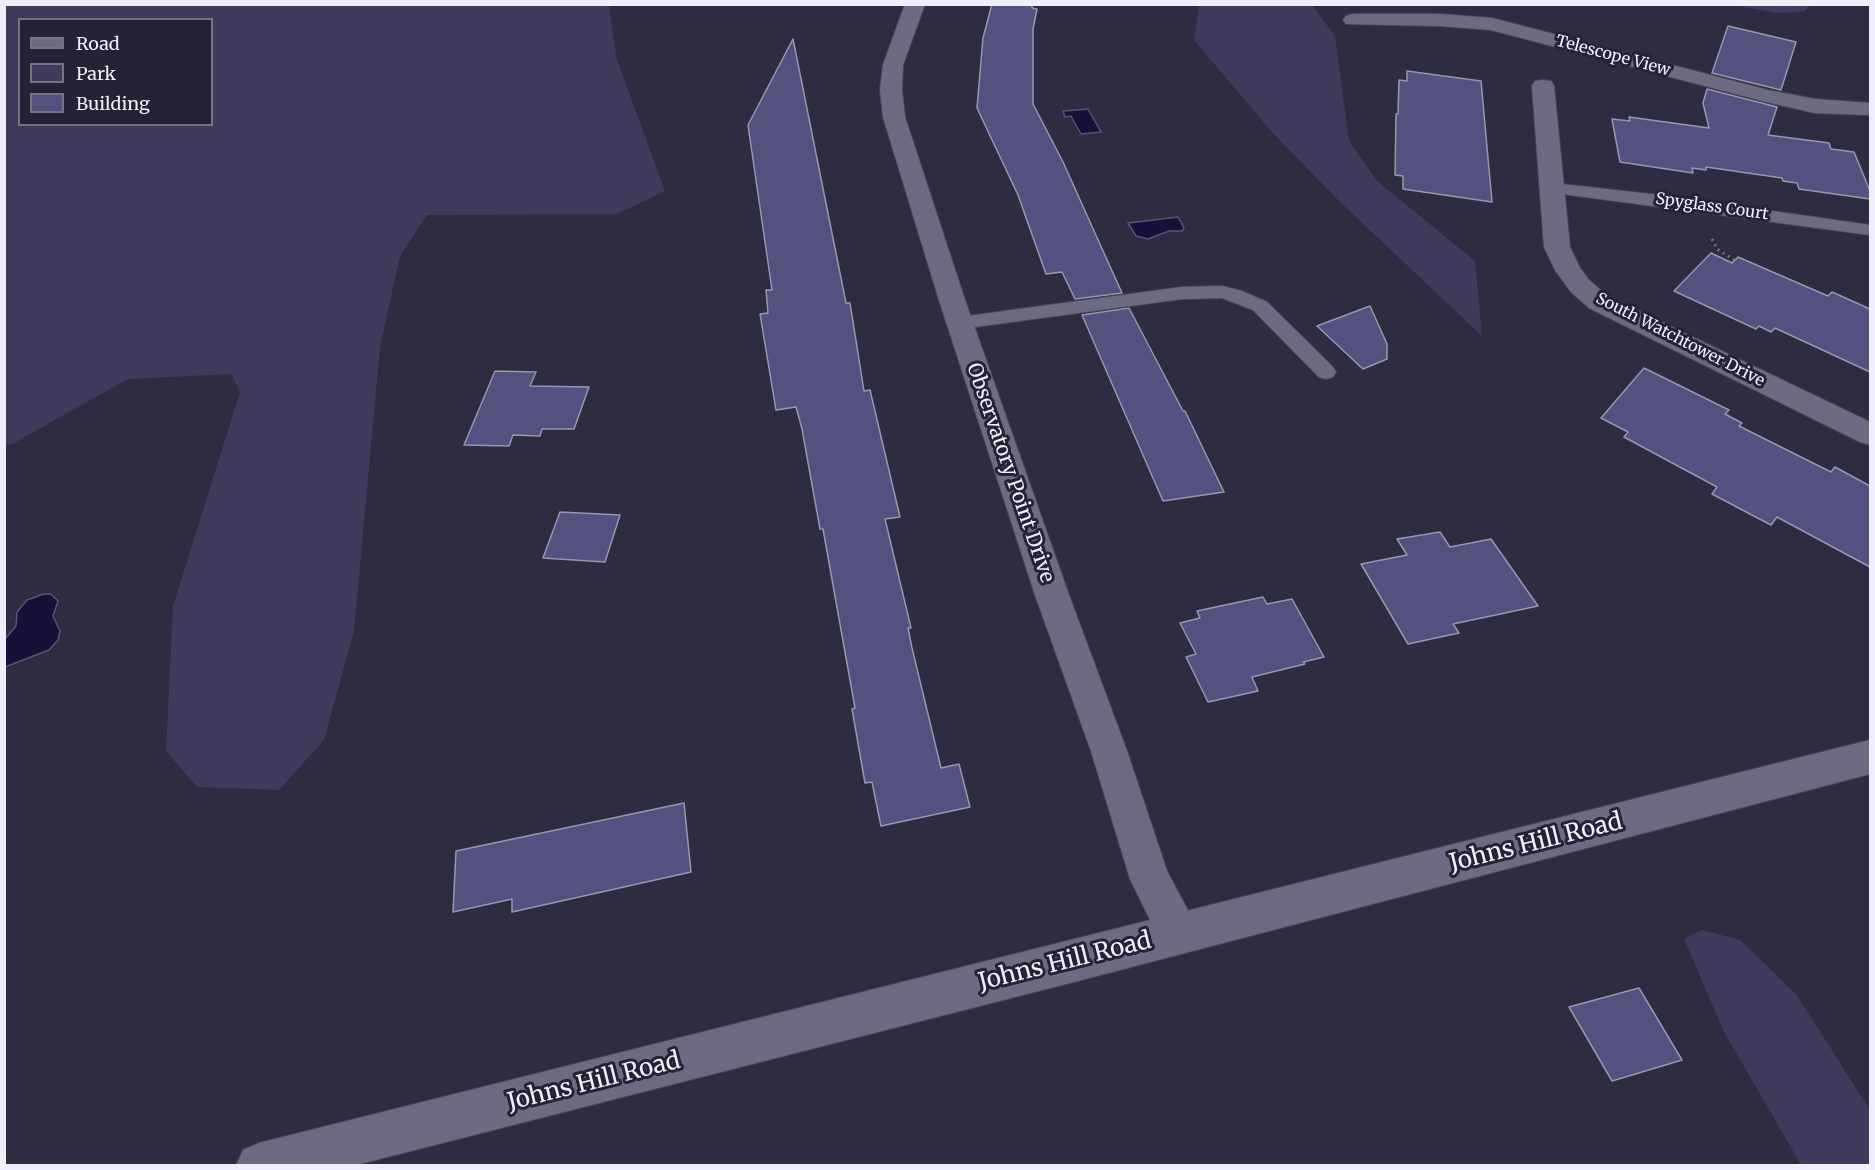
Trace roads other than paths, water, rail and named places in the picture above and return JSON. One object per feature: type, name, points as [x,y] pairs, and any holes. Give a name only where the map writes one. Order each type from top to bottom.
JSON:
[{"type":"street","name":"Observatory Point Drive","points":[[915,4],[893,65],[891,90],[894,117],[960,323],[1052,595],[1112,762],[1150,879],[1179,933]]},
{"type":"street","name":"Telescope View","points":[[1353,20],[1439,20],[1492,24],[1772,97],[1815,105],[1870,109]]},
{"type":"street","name":"South Watchtower Drive","points":[[1544,86],[1557,247],[1568,270],[1598,302],[1870,434]]},
{"type":"street","name":"Johns Hill Road","points":[[259,1166],[1870,757]]},
{"type":"lane","name":"Spyglass Court","points":[[1553,188],[1668,201],[1870,230]]},
{"type":"lane","points":[[960,323],[1182,293],[1222,292],[1260,306],[1326,372]]}]
